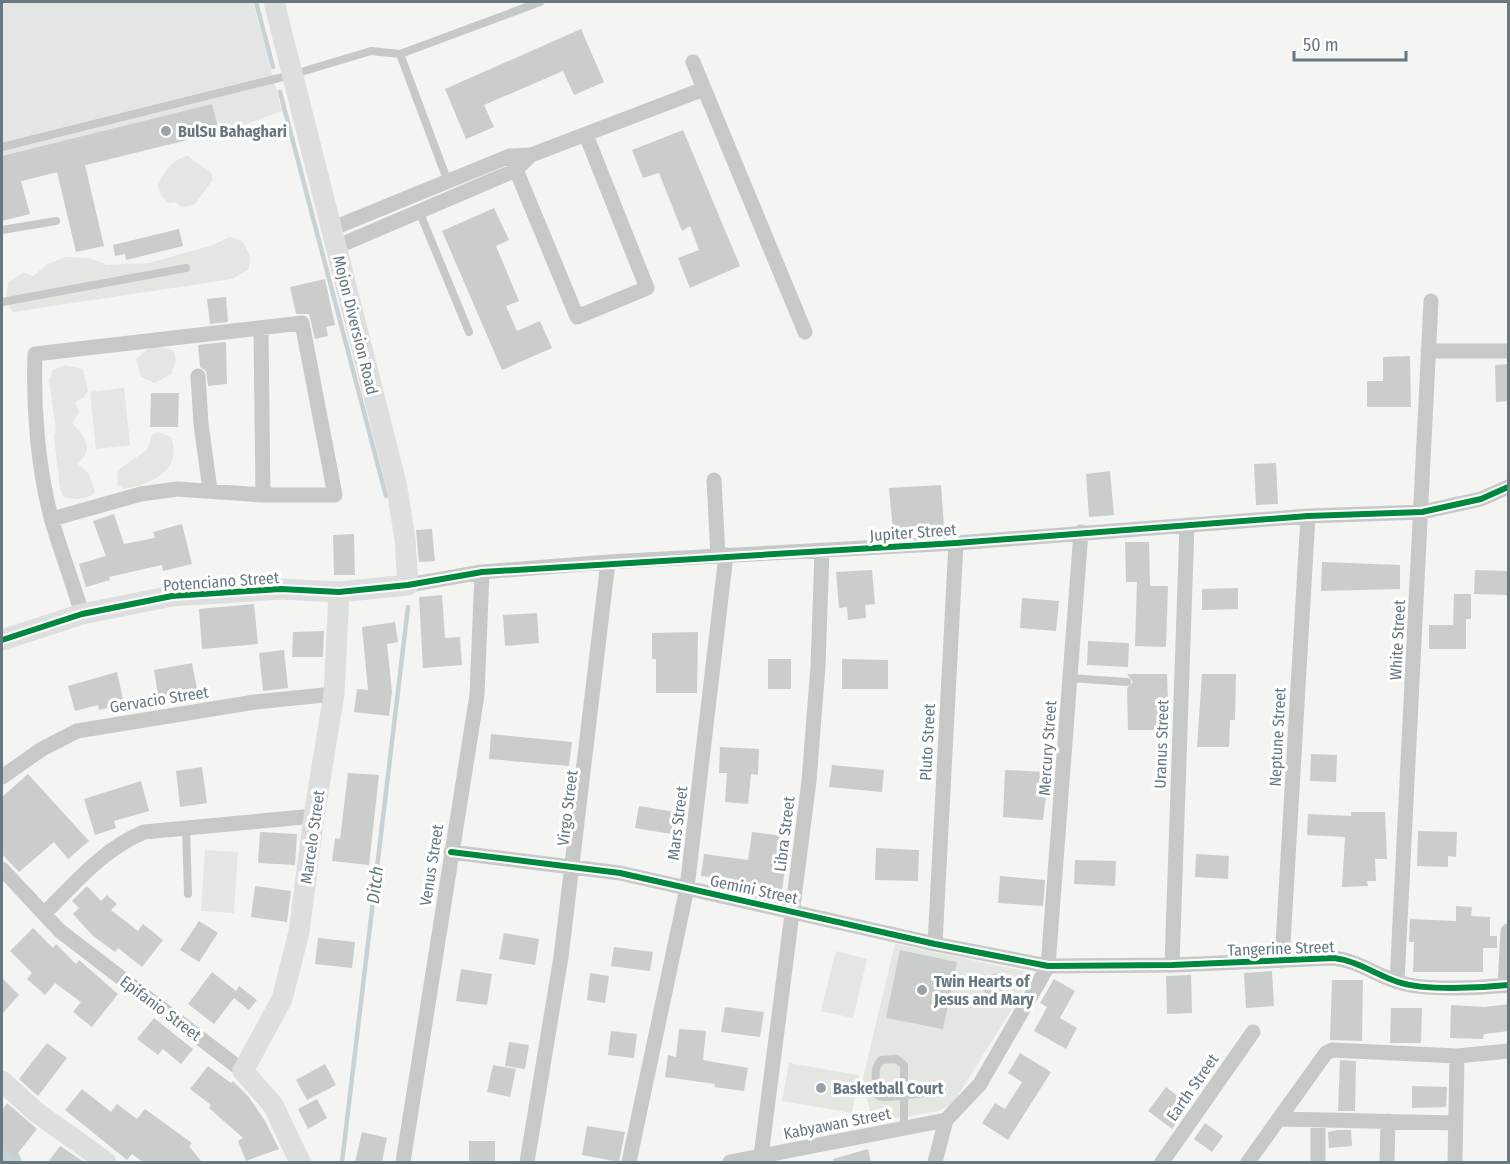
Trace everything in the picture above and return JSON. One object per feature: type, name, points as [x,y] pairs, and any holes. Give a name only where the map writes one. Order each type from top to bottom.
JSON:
[{"type":"street","name":"Mojon Diversion Road","points":[[274,2],[396,483],[404,529],[408,585]]},
{"type":"street","points":[[693,62],[806,332]]},
{"type":"street","points":[[334,238],[419,211],[531,155],[704,89]]},
{"type":"street","points":[[513,163],[577,317],[648,288],[586,135]]},
{"type":"street","points":[[334,238],[448,182],[513,163]]},
{"type":"street","name":"White Street","points":[[1397,982],[1431,301]]},
{"type":"street","points":[[51,519],[141,494],[177,489],[263,495],[334,495],[302,323],[261,330],[35,354],[34,384],[40,448],[51,519],[82,614]]},
{"type":"street","points":[[261,330],[263,495]]},
{"type":"street","points":[[1428,351],[1509,351]]},
{"type":"street","points":[[198,376],[201,424],[210,490]]},
{"type":"street","name":"Mars Street","points":[[629,1162],[687,888],[722,555],[714,480]]},
{"type":"street","name":"Jupiter Street","points":[[408,585],[482,572],[608,562],[956,543],[1308,516],[1422,512],[1481,499],[1509,487]]},
{"type":"street","name":"Neptune Street","points":[[1282,961],[1308,516]]},
{"type":"street","name":"Uranus Street","points":[[1172,965],[1187,525]]},
{"type":"street","name":"Mercury Street","points":[[1048,966],[1081,532]]},
{"type":"street","name":"Pluto Street","points":[[935,944],[956,543]]},
{"type":"street","name":"Libra Street","points":[[762,1156],[815,712],[822,551]]},
{"type":"street","name":"Virgo Street","points":[[527,1162],[573,868],[608,562]]},
{"type":"street","name":"Venus Street","points":[[403,1162],[477,695],[482,572]]},
{"type":"street","points":[[339,592],[408,585]]},
{"type":"street","name":"Potenciano Street","points":[[2,640],[82,614],[172,596],[281,589],[339,592]]},
{"type":"street","name":"Marcelo Street","points":[[243,1071],[282,999],[299,932],[314,816],[334,694],[339,592]]},
{"type":"street","name":"Gervacio Street","points":[[2,777],[42,749],[77,731],[243,704],[334,694]]},
{"type":"street","points":[[44,914],[103,855],[123,840],[144,832],[314,816]]},
{"type":"street","name":"Gemini Street","points":[[451,852],[620,873],[935,944],[1048,966]]},
{"type":"street","name":"Epifanio Street","points":[[2,869],[60,931],[243,1071],[273,1106],[300,1162]]},
{"type":"street","points":[[1507,986],[1509,931]]},
{"type":"street","name":"Tangerine Street","points":[[1048,966],[1172,965],[1334,958],[1348,960],[1397,982],[1414,986],[1507,986]]},
{"type":"street","points":[[935,1162],[946,1120],[964,1104],[980,1084],[1048,966]]},
{"type":"street","name":"Earth Street","points":[[1161,1162],[1253,1032]]},
{"type":"street","points":[[1250,1161],[1326,1053],[1332,1050],[1456,1056],[1509,1051]]},
{"type":"street","points":[[1455,1162],[1456,1056]]},
{"type":"street","points":[[2,1081],[36,1112],[106,1162]]},
{"type":"street","points":[[1281,1119],[1455,1123]]},
{"type":"street","name":"Kabyawan Street","points":[[730,1162],[946,1120]]},
{"type":"street","points":[[1318,1120],[1318,1162]]},
{"type":"street","points":[[1387,1162],[1388,1120]]},
{"type":"lane","points":[[2,147],[291,75],[371,51],[400,54],[540,2]]},
{"type":"lane","points":[[400,54],[448,182]]},
{"type":"lane","points":[[419,211],[469,332]]},
{"type":"lane","points":[[2,230],[56,221]]},
{"type":"lane","points":[[2,302],[186,268]]},
{"type":"lane","points":[[1070,678],[1126,682]]},
{"type":"lane","points":[[186,827],[188,894]]},
{"type":"lane","points":[[904,1128],[904,1094],[904,1065],[896,1059],[881,1060],[875,1071],[876,1092],[884,1097],[904,1094],[942,1090]]},
{"type":"shaded area","points":[[2,2],[253,2],[282,111],[230,130],[2,186]]},
{"type":"shaded area","points":[[188,156],[212,174],[212,181],[195,204],[182,207],[176,202],[169,203],[161,196],[158,186],[169,167]]},
{"type":"shaded area","points":[[230,237],[242,241],[250,255],[249,269],[232,279],[13,312],[6,302],[8,283],[23,272],[33,276],[48,264],[66,257],[89,258],[107,265],[149,263],[213,245]]},
{"type":"shaded area","points":[[161,347],[174,351],[176,361],[171,374],[154,383],[141,377],[136,359],[149,348]]},
{"type":"shaded area","points":[[65,365],[83,369],[88,391],[83,398],[75,402],[79,412],[72,423],[84,438],[87,448],[86,454],[77,463],[89,474],[95,492],[81,499],[64,497],[60,489],[54,436],[56,430],[49,380],[53,370]]},
{"type":"shaded area","points":[[124,388],[130,445],[96,449],[90,392]]},
{"type":"shaded area","points":[[158,432],[171,437],[174,449],[169,467],[154,479],[124,489],[117,484],[118,470],[147,450],[152,435]]},
{"type":"shaded area","points":[[205,850],[238,852],[234,913],[201,911]]},
{"type":"shaded area","points":[[895,944],[1034,973],[954,1102],[939,1111],[872,1122],[863,1078]]},
{"type":"shaded area","points":[[836,951],[867,959],[853,1018],[821,1011]]},
{"type":"shaded area","name":"Basketball Court","points":[[789,1063],[859,1075],[852,1113],[782,1101]]},
{"type":"building","points":[[581,29],[604,82],[574,95],[563,71],[484,105],[494,127],[466,139],[445,89]]},
{"type":"building","points":[[212,104],[219,132],[85,165],[104,246],[76,252],[57,172],[21,181],[30,214],[2,221],[2,156]]},
{"type":"building","points":[[683,130],[740,266],[690,288],[678,258],[699,250],[690,226],[682,231],[659,173],[643,178],[632,150]]},
{"type":"building","points":[[494,208],[509,240],[496,246],[519,301],[506,306],[517,331],[540,321],[552,348],[502,370],[442,231]]},
{"type":"building","points":[[179,229],[183,246],[126,260],[125,254],[115,256],[113,245]]},
{"type":"building","points":[[325,279],[335,325],[326,327],[328,336],[315,339],[309,314],[296,314],[290,287]]},
{"type":"building","points":[[226,297],[228,322],[210,324],[207,299]]},
{"type":"building","points":[[226,342],[227,384],[208,386],[206,371],[200,367],[198,345]]},
{"type":"building","points":[[1410,356],[1411,407],[1367,407],[1367,381],[1383,381],[1383,357]]},
{"type":"building","points":[[1509,364],[1509,401],[1496,402],[1495,365]]},
{"type":"building","points":[[151,393],[179,393],[178,427],[150,427]]},
{"type":"building","points":[[1276,463],[1278,504],[1256,505],[1254,464]]},
{"type":"building","points":[[1110,471],[1114,515],[1089,517],[1086,474]]},
{"type":"building","points":[[941,485],[944,527],[893,531],[889,488]]},
{"type":"building","points":[[114,514],[124,544],[155,538],[153,532],[182,524],[192,564],[163,571],[162,565],[109,577],[110,580],[86,587],[79,564],[106,556],[93,521]]},
{"type":"building","points":[[432,529],[435,561],[419,562],[416,530]]},
{"type":"building","points":[[354,534],[355,575],[334,575],[333,535]]},
{"type":"building","points":[[1125,542],[1149,542],[1150,586],[1168,586],[1166,647],[1135,646],[1137,582],[1126,582]]},
{"type":"building","points":[[1322,562],[1400,565],[1400,589],[1321,591]]},
{"type":"building","points":[[872,570],[875,604],[865,605],[866,618],[848,620],[847,607],[839,608],[836,572]]},
{"type":"building","points":[[1475,570],[1509,571],[1509,595],[1474,594]]},
{"type":"building","points":[[1238,588],[1238,609],[1202,610],[1202,589]]},
{"type":"building","points":[[1454,594],[1471,594],[1471,619],[1466,619],[1466,649],[1429,649],[1429,625],[1453,625]]},
{"type":"building","points":[[442,595],[445,638],[460,637],[462,665],[423,668],[419,597]]},
{"type":"building","points":[[1022,598],[1059,601],[1056,631],[1020,628]]},
{"type":"building","points":[[254,604],[258,644],[202,649],[199,609]]},
{"type":"building","points":[[537,613],[539,643],[505,646],[503,615]]},
{"type":"building","points":[[395,622],[398,642],[387,644],[392,692],[389,716],[354,712],[357,689],[368,690],[362,627]]},
{"type":"building","points":[[324,631],[323,657],[292,657],[293,632]]},
{"type":"building","points":[[698,632],[697,693],[656,693],[656,659],[652,659],[652,633]]},
{"type":"building","points":[[1088,641],[1129,643],[1128,667],[1087,665]]},
{"type":"building","points":[[284,650],[288,688],[263,691],[259,653]]},
{"type":"building","points":[[768,659],[791,659],[791,689],[768,689]]},
{"type":"building","points":[[842,659],[888,660],[888,689],[842,689]]},
{"type":"building","points":[[192,663],[198,694],[159,701],[154,670]]},
{"type":"building","points":[[117,672],[124,704],[99,710],[98,705],[75,711],[68,686]]},
{"type":"building","points":[[1127,674],[1167,674],[1169,730],[1128,730],[1127,688],[1133,682]]},
{"type":"building","points":[[1202,674],[1236,674],[1235,720],[1230,720],[1229,747],[1197,747]]},
{"type":"building","points":[[491,734],[572,742],[569,766],[489,759]]},
{"type":"building","points":[[720,747],[759,749],[758,775],[751,774],[748,804],[725,802],[727,773],[719,773]]},
{"type":"building","points":[[1311,754],[1337,755],[1336,782],[1310,781]]},
{"type":"building","points":[[832,765],[884,770],[882,792],[829,787]]},
{"type":"building","points":[[202,767],[207,803],[180,807],[176,771]]},
{"type":"building","points":[[1005,770],[1049,772],[1043,820],[1003,817]]},
{"type":"building","points":[[348,773],[379,775],[369,865],[332,861],[335,838],[340,839]]},
{"type":"building","points":[[28,774],[89,841],[68,859],[54,842],[19,872],[2,854],[2,797]]},
{"type":"building","points":[[141,781],[149,811],[114,821],[116,828],[95,835],[84,799]]},
{"type":"building","points":[[639,806],[675,812],[671,834],[635,828]]},
{"type":"building","points":[[1351,812],[1385,812],[1387,859],[1375,859],[1376,881],[1367,881],[1368,886],[1342,887],[1345,837],[1307,835],[1308,814],[1351,816]]},
{"type":"building","points":[[1418,831],[1457,832],[1456,857],[1448,856],[1448,867],[1417,866]]},
{"type":"building","points":[[260,832],[297,834],[295,865],[258,863]]},
{"type":"building","points":[[752,832],[789,837],[782,891],[744,886],[745,882],[701,876],[704,854],[748,860]]},
{"type":"building","points":[[876,848],[919,850],[918,881],[875,880]]},
{"type":"building","points":[[1196,854],[1229,856],[1228,879],[1195,877]]},
{"type":"building","points":[[1075,860],[1116,861],[1115,886],[1074,884]]},
{"type":"building","points":[[1000,876],[1045,880],[1043,906],[998,903]]},
{"type":"building","points":[[87,886],[101,901],[107,895],[117,904],[111,910],[138,931],[143,924],[163,940],[142,967],[118,948],[115,952],[93,936],[73,914],[79,908],[72,901]]},
{"type":"building","points":[[255,886],[291,891],[287,922],[251,917]]},
{"type":"building","points":[[1456,906],[1472,907],[1471,916],[1490,917],[1490,936],[1497,936],[1497,948],[1483,948],[1483,972],[1413,972],[1414,942],[1409,942],[1410,919],[1456,921]]},
{"type":"building","points":[[199,921],[218,933],[199,962],[180,950]]},
{"type":"building","points":[[33,928],[53,948],[56,944],[76,964],[79,960],[118,994],[92,1027],[73,1012],[81,1002],[55,983],[45,995],[27,979],[32,973],[10,951]]},
{"type":"building","points":[[504,933],[539,939],[535,965],[499,959]]},
{"type":"building","points":[[318,938],[355,942],[352,968],[315,964]]},
{"type":"building","points":[[614,947],[653,952],[650,971],[611,966]]},
{"type":"building","name":"Twin Hearts of Jesus and Mary","points":[[900,950],[957,962],[943,1029],[886,1018]]},
{"type":"building","points":[[461,969],[492,974],[487,1005],[456,1001]]},
{"type":"building","points":[[1272,971],[1274,1006],[1246,1008],[1244,973]]},
{"type":"building","points":[[212,972],[236,991],[239,986],[257,1000],[249,1010],[234,998],[214,1024],[188,1004]]},
{"type":"building","points":[[590,973],[609,976],[605,1003],[587,1000]]},
{"type":"building","points":[[995,973],[1005,988],[989,999],[979,983]]},
{"type":"building","points":[[1191,975],[1192,1013],[1167,1014],[1166,976]]},
{"type":"building","points":[[2,978],[19,995],[2,1014]]},
{"type":"building","points":[[1054,979],[1075,991],[1060,1018],[1077,1028],[1066,1049],[1034,1031],[1047,1007],[1040,1003]]},
{"type":"building","points":[[1332,980],[1363,980],[1362,1041],[1330,1040]]},
{"type":"building","points":[[1509,1004],[1509,1031],[1484,1034],[1483,1039],[1450,1038],[1451,1005],[1484,1007]]},
{"type":"building","points":[[725,1007],[764,1012],[760,1037],[721,1032]]},
{"type":"building","points":[[1391,1008],[1422,1008],[1421,1043],[1390,1043]]},
{"type":"building","points":[[154,1018],[193,1049],[181,1064],[163,1049],[158,1055],[137,1039]]},
{"type":"building","points":[[679,1029],[706,1031],[703,1060],[748,1068],[744,1091],[714,1087],[715,1084],[665,1077],[668,1055],[676,1057]]},
{"type":"building","points":[[611,1031],[637,1034],[634,1058],[608,1055]]},
{"type":"building","points":[[509,1042],[529,1045],[525,1069],[505,1066]]},
{"type":"building","points":[[47,1043],[67,1058],[38,1096],[19,1079]]},
{"type":"building","points":[[1020,1053],[1051,1072],[1008,1140],[982,1123],[995,1103],[1005,1109],[1022,1082],[1008,1073]]},
{"type":"building","points":[[1340,1060],[1356,1061],[1355,1111],[1338,1111]]},
{"type":"building","points":[[325,1064],[336,1085],[307,1100],[296,1080]]},
{"type":"building","points":[[493,1065],[516,1069],[510,1097],[487,1092]]},
{"type":"building","points":[[208,1066],[231,1083],[233,1081],[248,1096],[265,1121],[279,1149],[246,1161],[238,1141],[243,1138],[209,1108],[211,1105],[190,1089]]},
{"type":"building","points":[[1412,1086],[1447,1087],[1446,1107],[1412,1108]]},
{"type":"building","points":[[1166,1087],[1189,1105],[1172,1129],[1148,1111]]},
{"type":"building","points":[[82,1089],[111,1112],[117,1104],[137,1119],[145,1109],[192,1143],[189,1146],[202,1162],[143,1162],[132,1154],[127,1160],[65,1110]]},
{"type":"building","points":[[317,1099],[327,1118],[308,1129],[298,1109]]},
{"type":"building","points":[[7,1103],[37,1129],[14,1158],[2,1147],[2,1110]]},
{"type":"building","points":[[1205,1123],[1223,1136],[1212,1152],[1194,1139]]},
{"type":"building","points":[[587,1126],[625,1132],[619,1162],[582,1155]]},
{"type":"building","points":[[1351,1130],[1352,1146],[1329,1148],[1328,1132]]},
{"type":"building","points":[[362,1132],[387,1138],[382,1162],[355,1162]]},
{"type":"building","points":[[469,1141],[495,1141],[495,1162],[469,1162]]},
{"type":"building","points":[[60,1146],[84,1162],[48,1162]]},
{"type":"building","points":[[868,1149],[871,1162],[833,1162],[833,1159]]},
{"type":"waterway","points":[[256,2],[273,67]]},
{"type":"waterway","points":[[280,92],[386,496]]},
{"type":"waterway","name":"Ditch","points":[[342,1162],[408,607]]},
{"type":"waterway","points":[[2,1158],[8,1162]]},
{"type":"cycle path","points":[[2,640],[82,614],[172,596],[281,589],[339,592],[408,585],[482,572],[956,543],[1308,516],[1422,512],[1481,499],[1508,487]]},
{"type":"cycle path","points":[[451,852],[620,873],[935,944],[1048,966],[1172,965],[1334,958],[1351,962],[1409,985],[1452,988],[1508,985]]},
{"type":"place","name":"BulSu Bahaghari","points":[[166,131]]},
{"type":"place","name":"Twin Hearts of Jesus and Mary","points":[[922,990]]},
{"type":"place","name":"Basketball Court","points":[[821,1088]]}]
